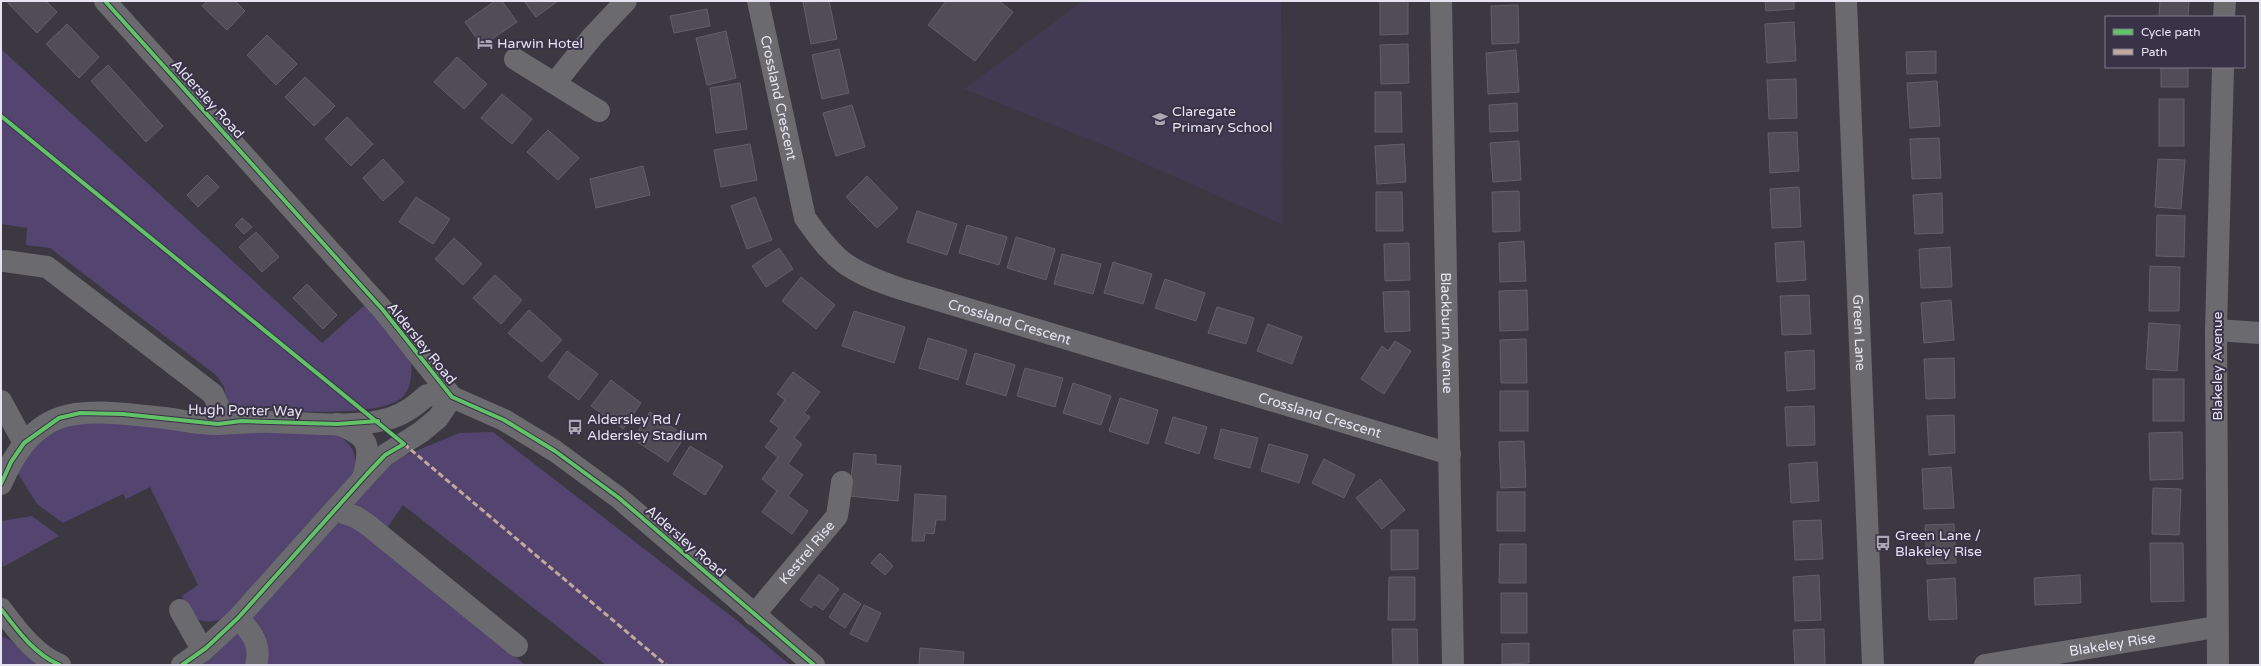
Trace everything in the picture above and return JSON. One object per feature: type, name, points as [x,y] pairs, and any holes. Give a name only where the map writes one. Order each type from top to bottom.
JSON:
[{"type":"street","name":"Aldersley Road","points":[[105,1],[383,310],[452,397],[504,420],[554,451],[619,498],[814,665]]},
{"type":"street","points":[[555,83],[592,37],[626,1]]},
{"type":"street","name":"Crossland Crescent","points":[[758,1],[805,218],[825,246],[844,265],[862,276],[898,288],[1450,454]]},
{"type":"street","name":"Blackburn Avenue","points":[[1442,1],[1454,665]]},
{"type":"street","name":"Green Lane","points":[[1846,1],[1873,665]]},
{"type":"street","points":[[2224,16],[2225,1]]},
{"type":"street","points":[[515,58],[599,111]]},
{"type":"street","name":"Blakeley Avenue","points":[[2218,665],[2216,627],[2216,330],[2223,68]]},
{"type":"street","points":[[6,261],[46,266],[139,336],[213,394],[218,405],[218,424]]},
{"type":"street","points":[[2216,330],[2260,333]]},
{"type":"street","name":"Hugh Porter Way","points":[[1,484],[11,462],[24,443],[59,418],[80,414],[123,414],[218,424],[241,421],[337,424],[378,421],[392,418],[409,411],[427,395],[452,397]]},
{"type":"street","points":[[182,665],[203,651],[238,618],[363,478],[386,455],[421,432],[438,418],[452,397]]},
{"type":"street","points":[[1,402],[24,443]]},
{"type":"street","points":[[337,424],[356,431],[363,438],[368,461],[363,478]]},
{"type":"street","name":"Kestrel Rise","points":[[754,614],[837,516],[842,482]]},
{"type":"street","points":[[336,510],[356,517],[368,525],[517,646]]},
{"type":"street","points":[[1,610],[25,639],[52,662],[60,665]]},
{"type":"street","points":[[180,610],[203,651]]},
{"type":"street","points":[[238,618],[251,631],[256,642],[258,652],[256,665]]},
{"type":"street","name":"Blakeley Rise","points":[[1985,665],[2216,627]]},
{"type":"shaded area","name":"Claregate Primary School","points":[[1083,1],[1281,1],[1283,225],[1110,148],[964,89]]},
{"type":"shaded area","points":[[1,49],[322,343],[367,303],[395,334],[408,352],[411,365],[411,379],[406,392],[402,397],[397,401],[382,407],[362,410],[315,412],[228,408],[224,387],[217,376],[50,248],[26,245],[27,228],[1,224]]},
{"type":"shaded area","points":[[87,419],[334,433],[350,445],[354,454],[355,474],[224,618],[212,621],[201,620],[193,618],[182,596],[198,585],[150,487],[126,499],[123,494],[63,523],[37,504],[17,472],[24,460],[38,443],[64,427]]},
{"type":"shaded area","points":[[493,432],[735,619],[790,665],[606,665],[403,505],[378,541],[525,665],[199,665],[211,659],[254,615],[404,444],[404,456],[459,433]]},
{"type":"shaded area","points":[[32,516],[59,536],[3,567],[1,553],[2,521]]},
{"type":"shaded area","points":[[1,636],[10,640],[39,665],[1,665]]},
{"type":"building","points":[[6,1],[46,1],[57,12],[37,33]]},
{"type":"building","points":[[207,1],[235,1],[245,11],[227,30],[202,6]]},
{"type":"building","points":[[495,1],[502,1],[517,22],[482,46],[465,22]]},
{"type":"building","points":[[524,1],[558,1],[536,17]]},
{"type":"building","points":[[829,1],[837,39],[811,44],[803,2]]},
{"type":"building","points":[[946,1],[999,1],[1013,12],[975,61],[928,25]]},
{"type":"building","points":[[1380,1],[1408,1],[1408,34],[1380,35]]},
{"type":"building","points":[[1765,1],[1794,1],[1794,9],[1766,11]]},
{"type":"building","points":[[2160,1],[2189,1],[2188,16],[2159,16]]},
{"type":"building","points":[[1518,5],[1519,43],[1492,44],[1491,6]]},
{"type":"building","points":[[707,9],[710,26],[674,33],[670,16]]},
{"type":"building","points":[[1794,22],[1796,61],[1767,63],[1765,24]]},
{"type":"building","points":[[67,24],[99,57],[79,78],[46,44]]},
{"type":"building","points":[[726,31],[736,78],[707,85],[696,38]]},
{"type":"building","points":[[267,35],[297,64],[276,85],[247,55]]},
{"type":"building","points":[[1408,44],[1409,83],[1381,84],[1380,45]]},
{"type":"building","points":[[839,49],[849,93],[822,99],[812,55]]},
{"type":"building","points":[[1516,50],[1519,92],[1488,94],[1486,53]]},
{"type":"building","points":[[1936,51],[1936,73],[1907,74],[1906,52]]},
{"type":"building","points":[[457,57],[487,84],[464,109],[434,82]]},
{"type":"building","points":[[108,65],[163,126],[146,142],[91,81]]},
{"type":"building","points":[[2161,68],[2188,68],[2188,87],[2161,87]]},
{"type":"building","points":[[305,77],[335,106],[314,126],[285,97]]},
{"type":"building","points":[[1796,79],[1797,118],[1769,119],[1767,80]]},
{"type":"building","points":[[1937,81],[1940,126],[1910,128],[1907,83]]},
{"type":"building","points":[[740,83],[747,129],[716,133],[710,88]]},
{"type":"building","points":[[1375,92],[1401,92],[1402,132],[1375,132]]},
{"type":"building","points":[[502,94],[532,119],[512,144],[481,118]]},
{"type":"building","points":[[2159,99],[2184,99],[2184,146],[2159,146]]},
{"type":"building","points":[[1517,103],[1518,131],[1490,132],[1489,105]]},
{"type":"building","points":[[852,105],[865,147],[836,156],[823,113]]},
{"type":"building","points":[[347,117],[373,144],[351,166],[325,139]]},
{"type":"building","points":[[548,130],[579,158],[558,180],[527,152]]},
{"type":"building","points":[[1797,132],[1799,171],[1770,173],[1768,133]]},
{"type":"building","points":[[1939,138],[1941,178],[1912,179],[1910,139]]},
{"type":"building","points":[[1519,141],[1521,180],[1493,182],[1490,143]]},
{"type":"building","points":[[750,144],[757,180],[721,187],[714,150]]},
{"type":"building","points":[[1404,144],[1406,182],[1377,184],[1375,146]]},
{"type":"building","points":[[383,159],[404,182],[383,201],[363,178]]},
{"type":"building","points":[[2158,159],[2185,160],[2181,209],[2155,207]]},
{"type":"building","points":[[643,166],[650,195],[596,208],[590,179]]},
{"type":"building","points":[[207,175],[219,187],[198,207],[187,195]]},
{"type":"building","points":[[867,176],[898,208],[877,228],[846,197]]},
{"type":"building","points":[[1799,187],[1801,227],[1772,228],[1770,189]]},
{"type":"building","points":[[1519,191],[1520,231],[1493,232],[1492,192]]},
{"type":"building","points":[[1376,192],[1402,192],[1403,231],[1376,231]]},
{"type":"building","points":[[1942,193],[1943,233],[1915,234],[1913,195]]},
{"type":"building","points":[[416,197],[450,219],[433,244],[399,222]]},
{"type":"building","points":[[755,197],[772,240],[747,249],[731,206]]},
{"type":"building","points":[[917,211],[957,224],[947,255],[907,242]]},
{"type":"building","points":[[2157,215],[2185,216],[2184,257],[2156,256]]},
{"type":"building","points":[[242,218],[252,227],[244,234],[235,225]]},
{"type":"building","points":[[967,225],[1007,237],[999,265],[959,253]]},
{"type":"building","points":[[256,232],[279,257],[262,272],[239,247]]},
{"type":"building","points":[[1016,237],[1055,249],[1046,280],[1007,268]]},
{"type":"building","points":[[454,238],[482,264],[463,285],[435,259]]},
{"type":"building","points":[[1524,241],[1526,281],[1500,282],[1499,243]]},
{"type":"building","points":[[1804,241],[1806,280],[1777,282],[1775,243]]},
{"type":"building","points":[[1409,243],[1410,280],[1385,281],[1384,244]]},
{"type":"building","points":[[1950,247],[1952,287],[1921,288],[1919,249]]},
{"type":"building","points":[[779,248],[793,269],[766,287],[752,266]]},
{"type":"building","points":[[1062,254],[1101,264],[1093,294],[1054,284]]},
{"type":"building","points":[[1113,262],[1152,274],[1143,304],[1104,293]]},
{"type":"building","points":[[2150,266],[2180,267],[2179,311],[2149,311]]},
{"type":"building","points":[[495,275],[522,300],[501,324],[473,298]]},
{"type":"building","points":[[801,277],[835,305],[816,329],[782,301]]},
{"type":"building","points":[[1165,279],[1205,293],[1196,321],[1155,308]]},
{"type":"building","points":[[307,284],[337,315],[323,329],[293,298]]},
{"type":"building","points":[[1527,290],[1528,330],[1500,331],[1499,291]]},
{"type":"building","points":[[1409,291],[1410,331],[1385,332],[1383,292]]},
{"type":"building","points":[[1809,295],[1811,334],[1782,335],[1780,296]]},
{"type":"building","points":[[1951,300],[1954,340],[1924,343],[1921,303]]},
{"type":"building","points":[[1217,307],[1254,318],[1246,344],[1208,333]]},
{"type":"building","points":[[529,310],[562,340],[542,362],[508,333]]},
{"type":"building","points":[[854,311],[905,327],[894,363],[842,346]]},
{"type":"building","points":[[2149,323],[2180,325],[2177,371],[2146,369]]},
{"type":"building","points":[[1268,324],[1302,337],[1292,364],[1257,351]]},
{"type":"building","points":[[928,338],[967,350],[958,380],[919,368]]},
{"type":"building","points":[[1526,339],[1527,383],[1501,383],[1500,340]]},
{"type":"building","points":[[1395,341],[1411,351],[1384,394],[1361,379],[1382,346],[1388,351]]},
{"type":"building","points":[[1814,350],[1815,389],[1787,391],[1785,352]]},
{"type":"building","points":[[567,351],[598,374],[579,400],[548,377]]},
{"type":"building","points":[[975,353],[1015,365],[1006,396],[966,384]]},
{"type":"building","points":[[1954,358],[1955,398],[1926,399],[1924,359]]},
{"type":"building","points":[[1025,368],[1063,378],[1055,407],[1017,396]]},
{"type":"building","points":[[793,372],[820,392],[804,413],[810,417],[794,438],[802,444],[788,464],[803,475],[788,496],[808,511],[792,534],[762,512],[777,491],[762,479],[778,457],[765,447],[779,428],[770,421],[785,400],[777,394]]},
{"type":"building","points":[[2153,379],[2184,379],[2184,421],[2153,421]]},
{"type":"building","points":[[611,380],[641,403],[623,429],[591,406]]},
{"type":"building","points":[[1073,383],[1111,396],[1101,425],[1063,413]]},
{"type":"building","points":[[1500,391],[1528,391],[1528,431],[1500,431]]},
{"type":"building","points":[[1120,398],[1158,410],[1148,444],[1109,431]]},
{"type":"building","points":[[1814,406],[1815,445],[1787,446],[1785,407]]},
{"type":"building","points":[[650,412],[685,436],[668,462],[633,439]]},
{"type":"building","points":[[1954,415],[1955,453],[1929,455],[1927,416]]},
{"type":"building","points":[[1173,417],[1207,427],[1199,454],[1165,443]]},
{"type":"building","points":[[1221,429],[1258,438],[1250,468],[1214,458]]},
{"type":"building","points":[[2182,432],[2183,479],[2150,480],[2149,433]]},
{"type":"building","points":[[1524,441],[1526,487],[1501,488],[1499,442]]},
{"type":"building","points":[[1269,444],[1308,455],[1299,483],[1261,471]]},
{"type":"building","points":[[690,446],[723,466],[705,495],[673,474]]},
{"type":"building","points":[[854,453],[876,455],[876,464],[901,466],[898,501],[849,496]]},
{"type":"building","points":[[1324,459],[1355,475],[1344,498],[1312,483]]},
{"type":"building","points":[[1817,462],[1819,501],[1791,503],[1789,464]]},
{"type":"building","points":[[1951,467],[1954,508],[1924,509],[1922,469]]},
{"type":"building","points":[[1380,479],[1405,510],[1382,529],[1356,498]]},
{"type":"building","points":[[2153,488],[2181,489],[2179,535],[2152,534]]},
{"type":"building","points":[[1497,492],[1525,492],[1525,531],[1497,531]]},
{"type":"building","points":[[915,494],[946,496],[945,520],[936,520],[934,534],[925,533],[924,541],[912,541]]},
{"type":"building","points":[[1821,520],[1823,559],[1795,560],[1793,521]]},
{"type":"building","points":[[1954,524],[1956,563],[1927,564],[1925,525]]},
{"type":"building","points":[[1391,530],[1418,530],[1418,569],[1391,570]]},
{"type":"building","points":[[2150,543],[2183,543],[2184,601],[2151,602]]},
{"type":"building","points":[[1500,544],[1526,544],[1526,583],[1499,583]]},
{"type":"building","points":[[880,553],[893,566],[885,575],[871,563]]},
{"type":"building","points":[[819,574],[839,589],[823,610],[814,604],[811,608],[800,600]]},
{"type":"building","points":[[1819,575],[1821,620],[1795,621],[1793,577]]},
{"type":"building","points":[[2080,575],[2081,603],[2035,605],[2034,578]]},
{"type":"building","points":[[1389,577],[1415,577],[1415,620],[1388,620]]},
{"type":"building","points":[[1955,578],[1957,619],[1929,620],[1927,580]]},
{"type":"building","points":[[844,593],[861,604],[845,628],[829,617]]},
{"type":"building","points":[[1501,593],[1527,593],[1527,633],[1501,633]]},
{"type":"building","points":[[864,605],[881,613],[867,642],[850,634]]},
{"type":"building","points":[[1392,629],[1417,629],[1418,665],[1393,665]]},
{"type":"building","points":[[1824,629],[1825,665],[1795,665],[1793,630]]},
{"type":"building","points":[[1529,643],[1529,663],[1502,664],[1502,644]]},
{"type":"building","points":[[920,648],[964,652],[963,665],[919,665]]},
{"type":"marked path","points":[[404,444],[666,665]]},
{"type":"cycle path","points":[[105,1],[383,310],[452,397],[504,420],[555,451],[619,498],[814,665]]},
{"type":"cycle path","points":[[1,116],[404,444],[385,455],[238,618],[206,648],[182,665]]},
{"type":"cycle path","points":[[1,484],[11,462],[24,443],[59,418],[80,413],[123,414],[218,424],[241,421],[337,424],[378,421]]},
{"type":"cycle path","points":[[1,609],[27,641],[42,655],[60,665]]},
{"type":"place","name":"Harwin Hotel","points":[[485,43]]},
{"type":"place","name":"Claregate Primary School","points":[[1160,119]]},
{"type":"place","name":"Aldersley Rd / Aldersley Stadium","points":[[575,427]]},
{"type":"place","name":"Green Lane / Blakeley Rise","points":[[1883,543]]}]
